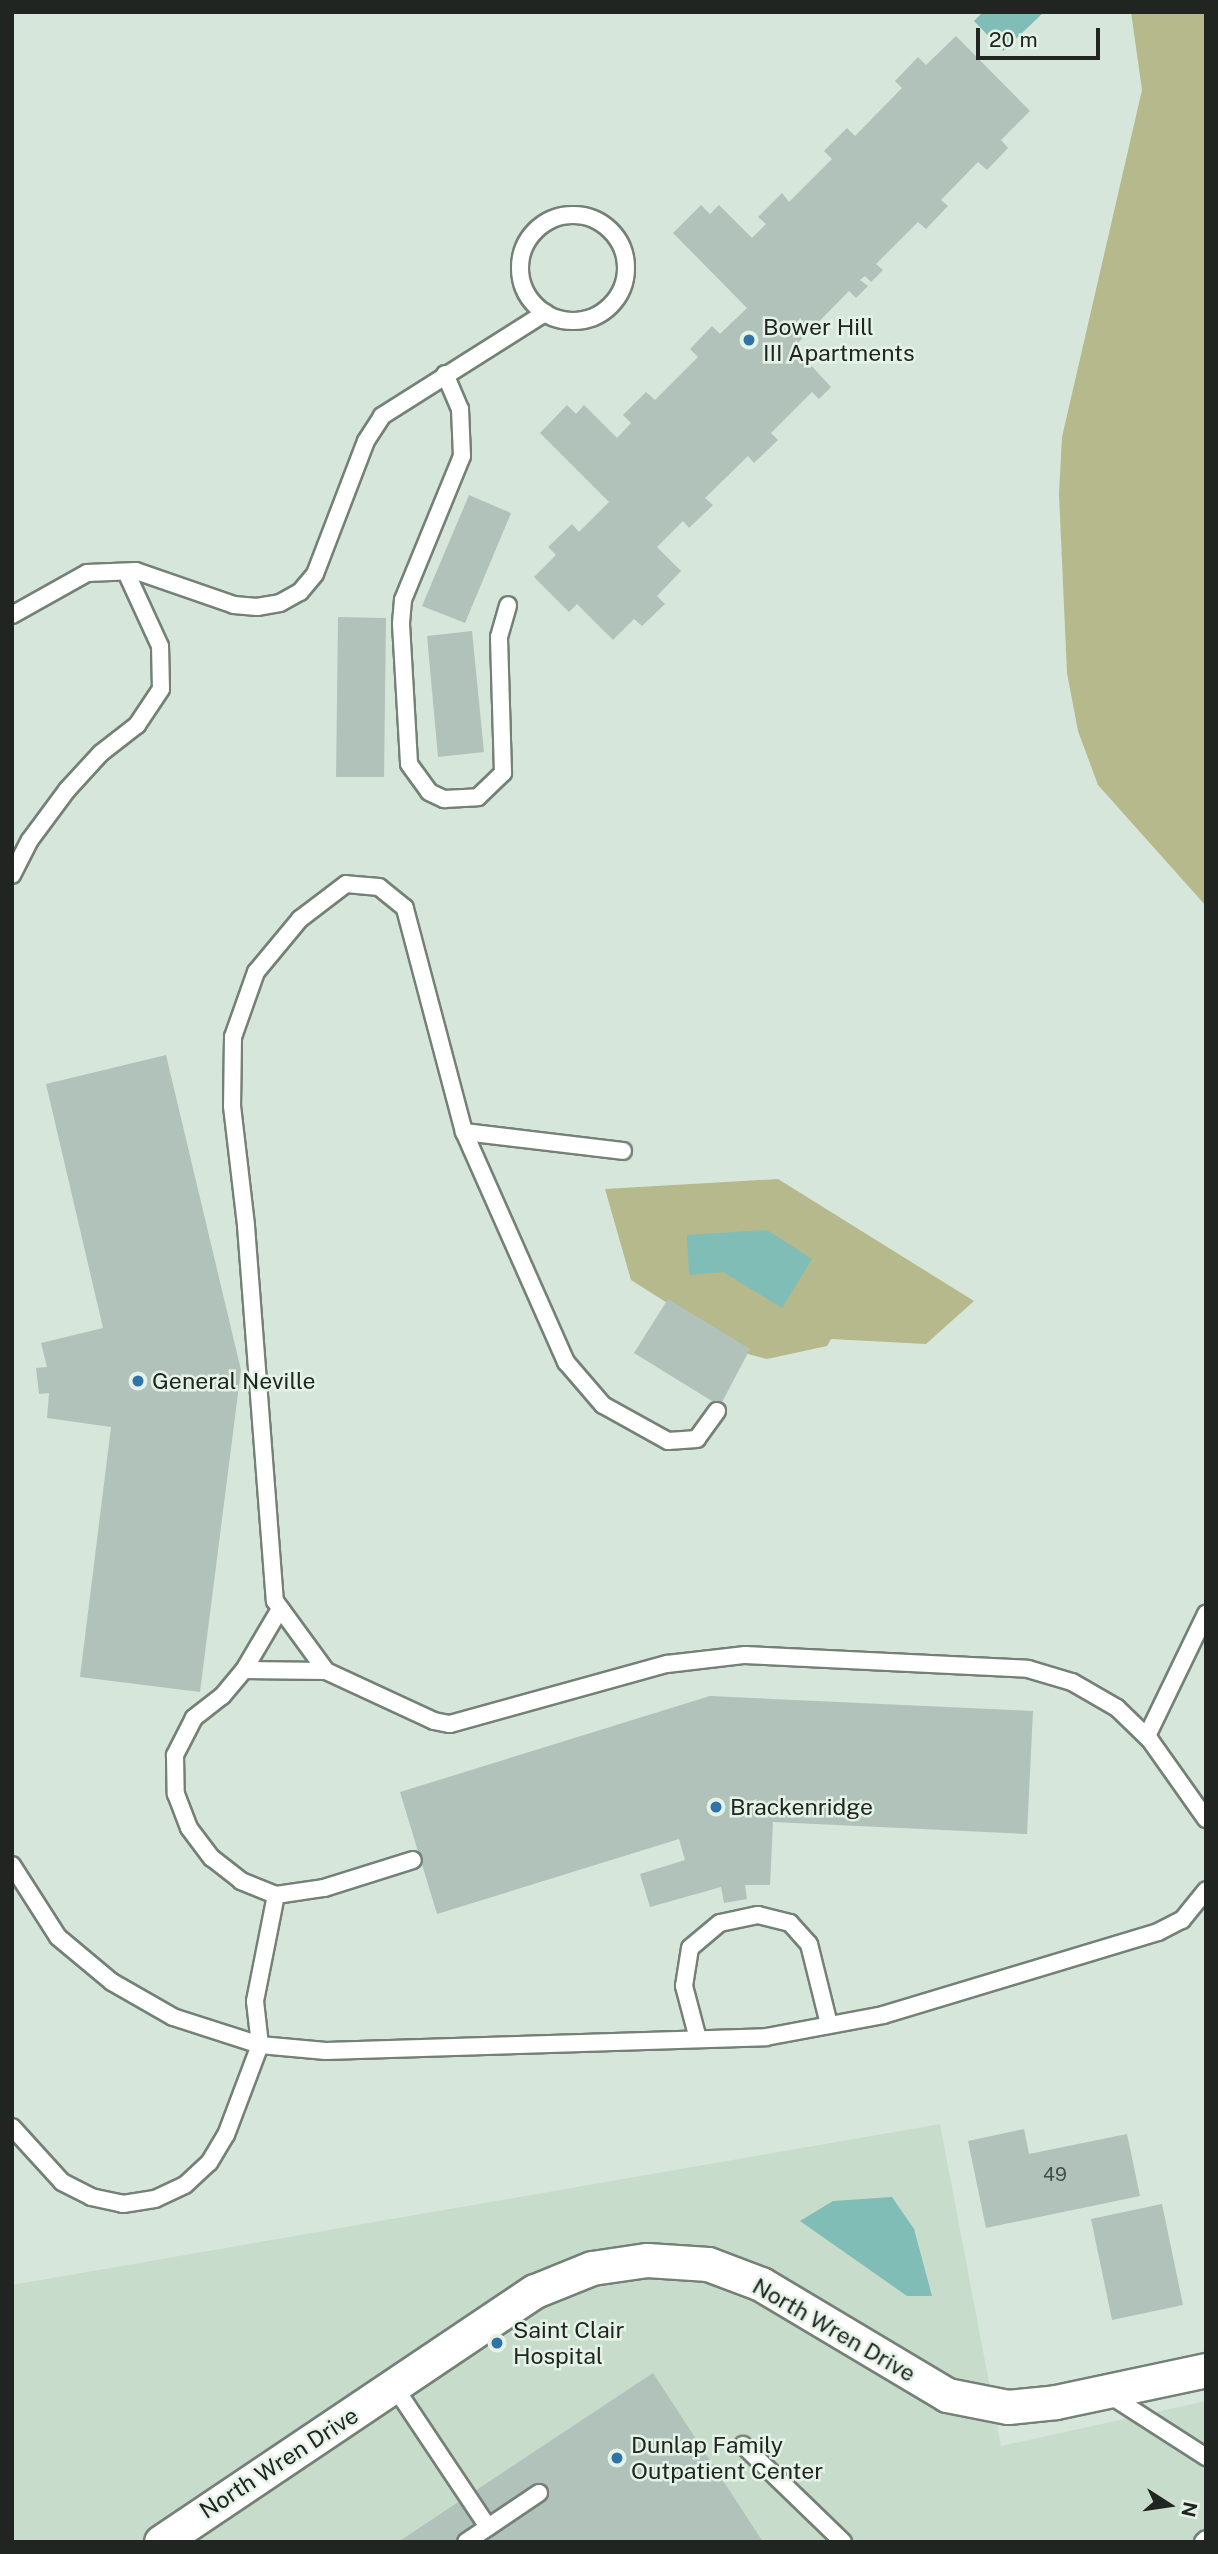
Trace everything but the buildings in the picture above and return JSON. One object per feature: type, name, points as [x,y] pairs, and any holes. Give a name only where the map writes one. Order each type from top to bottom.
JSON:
[{"type":"street","name":"North Wren Drive","points":[[170,2539],[272,2463],[396,2389],[535,2291],[592,2268],[646,2260],[708,2264],[761,2284],[947,2395],[1008,2407],[1206,2370]]},
{"type":"lane","points":[[12,615],[87,573],[126,572],[245,606],[279,603],[300,592],[315,574],[371,433],[382,416],[445,373],[545,313],[573,322],[593,318],[611,307],[622,289],[626,269],[623,249],[611,231],[594,219],[574,215],[554,219],[536,230],[525,247],[520,268],[524,288],[545,313]]},
{"type":"lane","points":[[445,373],[460,409],[462,456],[403,600],[401,624],[409,764],[429,792],[444,799],[478,797],[503,773],[499,637],[508,605]]},
{"type":"lane","points":[[12,875],[30,840],[67,790],[101,753],[137,725],[161,689],[160,646],[126,572]]},
{"type":"lane","points":[[326,1671],[275,1601],[246,1226],[232,1106],[233,1037],[256,972],[300,919],[346,884],[379,887],[405,908],[412,923],[464,1132],[566,1362],[603,1405],[678,1444],[705,1433],[717,1410]]},
{"type":"lane","points":[[464,1132],[623,1151]]},
{"type":"lane","points":[[280,1609],[244,1670],[222,1696],[194,1718],[175,1755],[176,1794],[189,1828],[212,1858],[241,1881],[276,1895],[324,1888],[413,1860]]},
{"type":"lane","points":[[1147,1736],[1206,1614]]},
{"type":"lane","points":[[244,1670],[326,1671],[434,1721],[450,1724],[667,1664],[745,1655],[1028,1669],[1072,1682],[1117,1708],[1147,1736],[1206,1819]]},
{"type":"lane","points":[[12,1865],[58,1937],[112,1982],[173,2017],[260,2045],[326,2051],[766,2037],[883,2015],[1158,1932],[1182,1920],[1206,1890]]},
{"type":"lane","points":[[12,2127],[62,2182],[91,2197],[123,2204],[155,2199],[185,2185],[209,2163],[226,2135],[260,2045],[255,2001],[276,1895]]},
{"type":"lane","points":[[698,2039],[684,1986],[690,1948],[720,1923],[758,1915],[790,1923],[809,1944],[829,2024]]},
{"type":"lane","points":[[396,2389],[488,2527]]},
{"type":"lane","points":[[1103,2391],[1206,2457]]},
{"type":"lane","points":[[743,2445],[843,2542]]},
{"type":"lane","points":[[466,2542],[539,2493]]},
{"type":"shaded area","name":"Saint Clair Hospital","points":[[940,2124],[1001,2446],[1206,2401],[1206,2542],[12,2542],[12,2285]]},
{"type":"green space","points":[[1131,12],[1206,12],[1206,906],[1098,785],[1078,731],[1067,673],[1059,494],[1062,437],[1142,90]]},
{"type":"green space","points":[[778,1179],[974,1301],[926,1344],[831,1339],[827,1346],[767,1359],[748,1354],[631,1280],[605,1189]]},
{"type":"water","points":[[983,12],[1044,12],[1003,51],[974,21]]},
{"type":"water","points":[[767,1230],[812,1259],[782,1308],[723,1272],[689,1275],[687,1235]]},
{"type":"water","points":[[892,2197],[914,2229],[932,2296],[907,2296],[800,2221],[833,2201]]},
{"type":"place","name":"Bower Hill III Apartments","points":[[749,340]]},
{"type":"place","name":"General Neville","points":[[138,1381]]},
{"type":"place","name":"Brackenridge","points":[[716,1807]]},
{"type":"place","name":"Saint Clair Hospital","points":[[497,2343]]},
{"type":"place","name":"Dunlap Family Outpatient Center","points":[[617,2458]]}]
